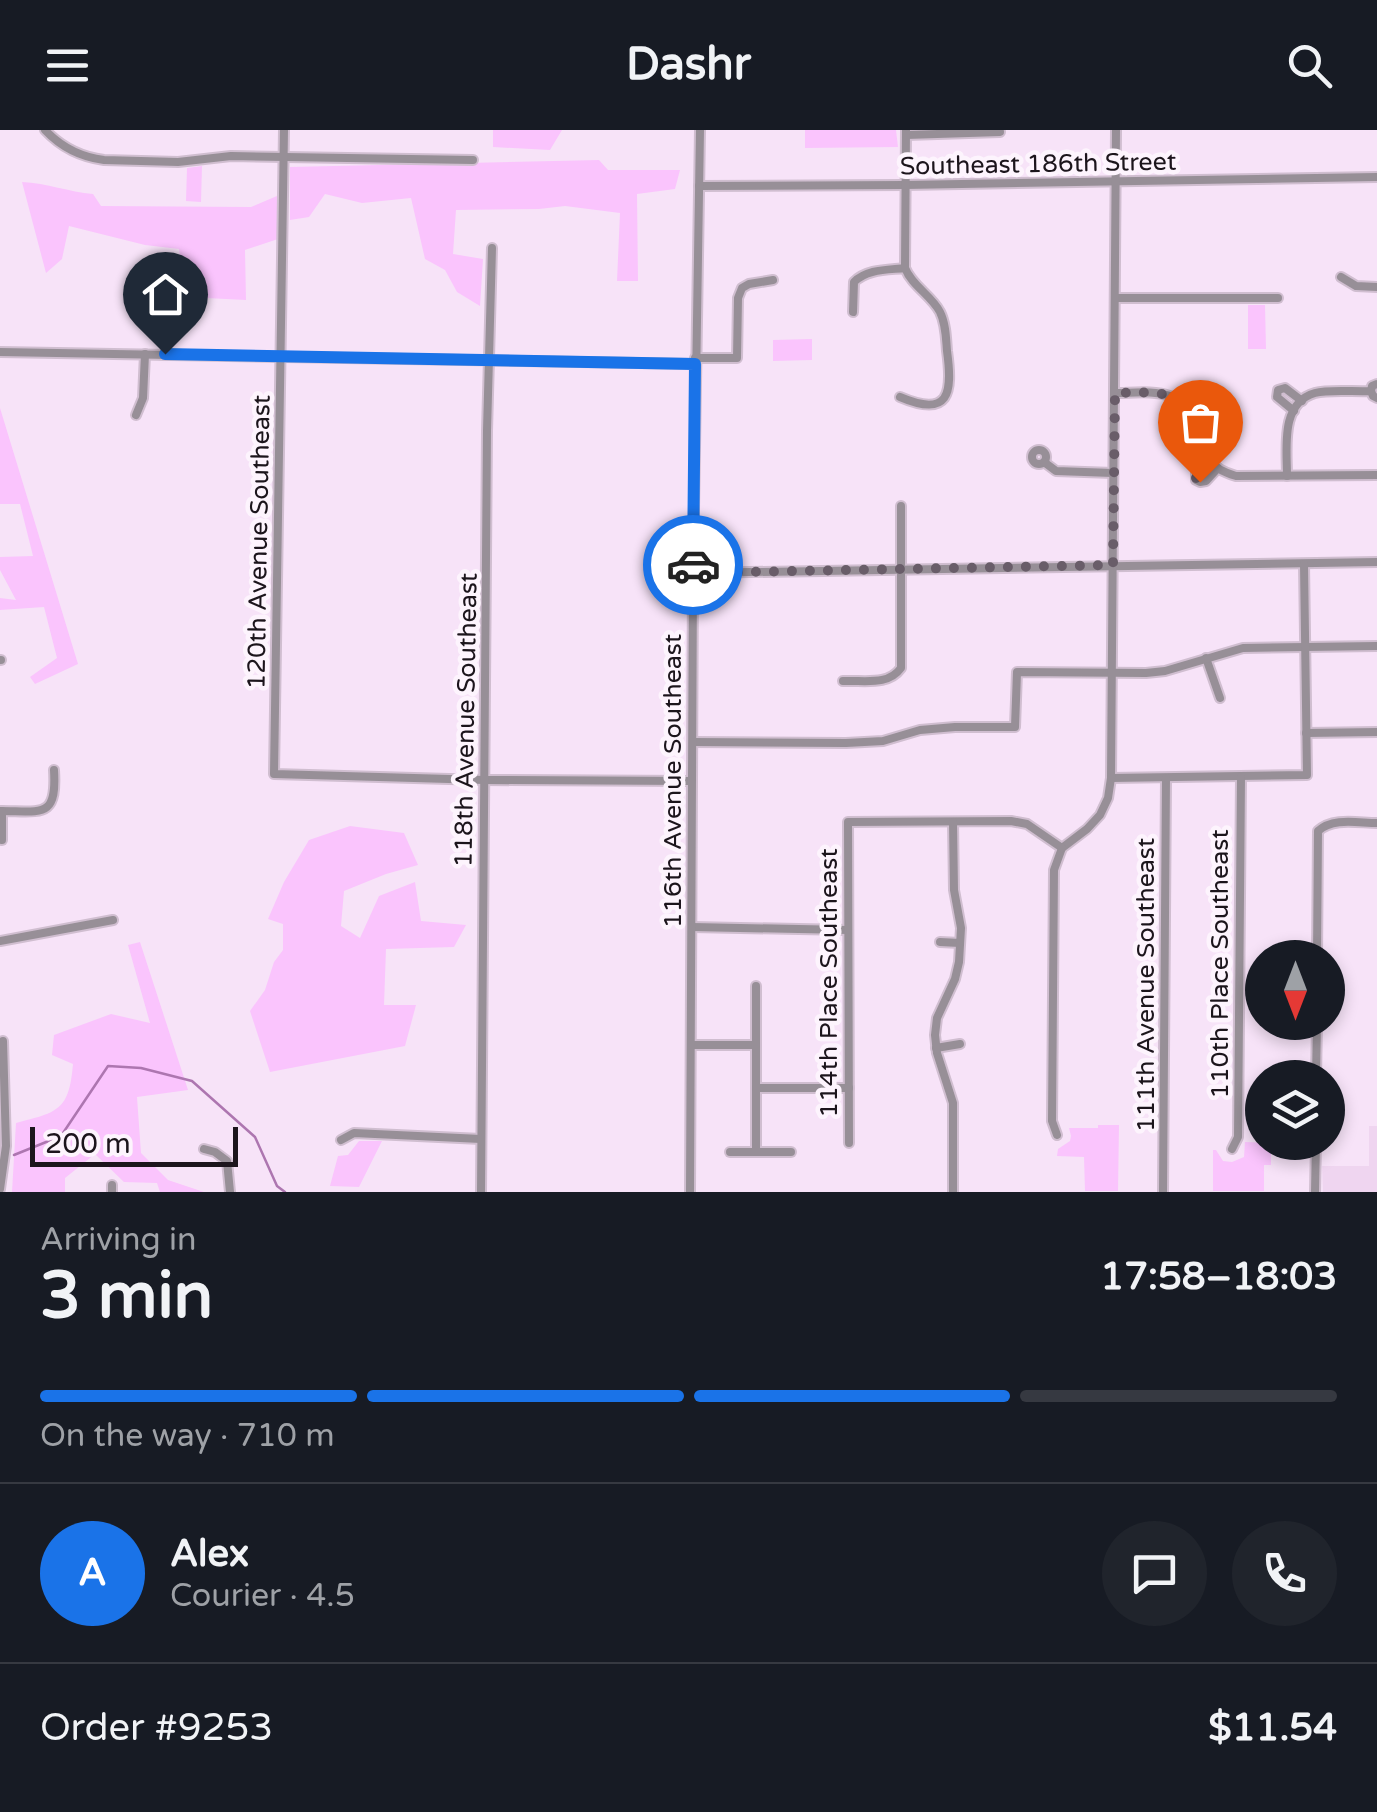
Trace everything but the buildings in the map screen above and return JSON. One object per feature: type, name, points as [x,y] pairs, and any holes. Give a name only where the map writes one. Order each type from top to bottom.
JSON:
[{"type":"street","points":[[44,130],[68,149],[104,160],[178,162],[231,156],[472,160]]},
{"type":"street","name":"120th Avenue Southeast","points":[[284,130],[274,774],[484,780]]},
{"type":"street","name":"116th Avenue Southeast","points":[[690,1192],[692,573],[700,130]]},
{"type":"street","points":[[1057,1134],[1052,1121],[1054,870],[1062,848],[1100,814],[1111,778],[1116,130]]},
{"type":"street","points":[[900,397],[918,405],[936,404],[947,395],[951,384],[943,318],[905,268],[906,132],[1000,132]]},
{"type":"street","name":"Southeast 186th Street","points":[[699,186],[1377,177]]},
{"type":"street","name":"118th Avenue Southeast","points":[[481,1192],[492,248]]},
{"type":"street","points":[[852,312],[854,282],[860,276],[905,268]]},
{"type":"street","points":[[1341,278],[1356,286],[1377,287]]},
{"type":"street","points":[[0,352],[489,360],[737,358],[738,298],[742,288],[772,280]]},
{"type":"street","points":[[1116,298],[1278,298]]},
{"type":"street","points":[[136,415],[143,398],[145,354]]},
{"type":"street","points":[[1287,476],[1288,427],[1297,407],[1316,392],[1375,391]]},
{"type":"street","points":[[1115,393],[1155,393],[1182,402],[1197,420],[1209,461],[1236,476],[1377,475]]},
{"type":"street","points":[[1206,456],[1196,471],[1196,480],[1203,482],[1218,468]]},
{"type":"street","points":[[1044,462],[1056,471],[1113,472]]},
{"type":"street","points":[[843,680],[888,680],[901,668],[901,506]]},
{"type":"street","points":[[692,573],[1377,562]]},
{"type":"street","points":[[1111,778],[1307,775],[1304,564]]},
{"type":"street","points":[[692,742],[846,743],[883,741],[920,730],[1015,727],[1017,672],[1164,671],[1243,648],[1377,646]]},
{"type":"street","points":[[1206,658],[1220,698]]},
{"type":"street","points":[[1306,733],[1377,732]]},
{"type":"street","points":[[2,840],[1,811],[42,810],[50,805],[56,792],[54,770]]},
{"type":"street","name":"110th Place Southeast","points":[[1232,1149],[1238,1138],[1241,777]]},
{"type":"street","name":"111th Avenue Southeast","points":[[1163,1192],[1166,778]]},
{"type":"street","points":[[484,780],[692,782]]},
{"type":"street","name":"114th Place Southeast","points":[[849,1143],[848,822],[953,822]]},
{"type":"street","points":[[952,1192],[953,1103],[936,1048],[937,1018],[959,962],[961,928],[954,890],[953,822],[1027,824],[1062,848]]},
{"type":"street","points":[[1317,940],[1318,830],[1333,822],[1377,823]]},
{"type":"street","points":[[0,941],[113,920]]},
{"type":"street","points":[[692,927],[848,930]]},
{"type":"street","points":[[940,942],[960,943]]},
{"type":"street","points":[[756,986],[756,1152]]},
{"type":"street","points":[[0,1189],[6,1146],[3,1042]]},
{"type":"street","points":[[936,1048],[960,1044]]},
{"type":"street","points":[[691,1045],[756,1046]]},
{"type":"street","points":[[756,1088],[849,1088]]},
{"type":"street","points":[[341,1140],[354,1133],[482,1139]]},
{"type":"street","points":[[204,1149],[227,1161],[230,1192]]},
{"type":"street","points":[[730,1152],[791,1152]]},
{"type":"street","points":[[1316,1160],[1316,1192]]},
{"type":"shaded area","points":[[493,130],[562,130],[550,150],[493,147]]},
{"type":"shaded area","points":[[805,130],[896,130],[898,147],[805,148]]},
{"type":"shaded area","points":[[599,160],[608,170],[680,170],[675,189],[637,194],[638,281],[617,281],[620,213],[565,206],[456,210],[453,254],[483,259],[480,306],[457,292],[445,270],[425,259],[411,198],[362,203],[325,194],[309,217],[290,220],[290,167]]},
{"type":"shaded area","points":[[202,166],[201,202],[186,201],[187,168]]},
{"type":"shaded area","points":[[22,182],[93,194],[101,206],[251,207],[277,196],[278,239],[245,250],[246,300],[206,298],[205,278],[183,275],[179,249],[145,245],[69,226],[62,259],[46,273]]},
{"type":"shaded area","points":[[1248,305],[1265,305],[1266,349],[1248,349]]},
{"type":"shaded area","points":[[812,339],[812,360],[773,361],[773,340]]},
{"type":"shaded area","points":[[0,408],[78,664],[35,684],[30,677],[57,658],[44,607],[0,610],[0,598],[16,600],[0,570],[0,557],[33,556],[20,504],[0,504]]},
{"type":"shaded area","points":[[350,826],[404,833],[418,865],[344,891],[341,926],[360,938],[379,896],[415,882],[421,921],[466,925],[454,947],[386,949],[384,1005],[416,1005],[405,1046],[270,1072],[250,1011],[265,990],[274,962],[283,950],[283,924],[268,919],[309,840]]},
{"type":"shaded area","points":[[140,942],[188,1090],[137,1097],[141,1153],[168,1180],[204,1192],[160,1192],[157,1183],[124,1182],[95,1154],[65,1178],[65,1192],[12,1192],[16,1123],[51,1112],[68,1092],[73,1064],[52,1055],[54,1035],[111,1014],[150,1023],[128,945]]},
{"type":"shaded area","points":[[1119,1125],[1118,1191],[1085,1191],[1084,1157],[1057,1156],[1058,1149],[1070,1141],[1069,1128]]},
{"type":"shaded area","points":[[1369,1126],[1377,1126],[1377,1192],[1323,1192],[1322,1166],[1369,1166]]},
{"type":"shaded area","points":[[359,1141],[382,1141],[359,1187],[330,1186],[338,1156],[348,1155]]},
{"type":"shaded area","points":[[1245,1142],[1245,1160],[1271,1160],[1271,1165],[1264,1165],[1264,1191],[1213,1191],[1213,1150],[1223,1161],[1244,1157]]},
{"type":"waterway","points":[[14,1155],[61,1136],[108,1066],[141,1068],[192,1081],[255,1137],[277,1186],[285,1192]]},
{"type":"way so far","points":[[693,565],[692,573],[1113,565],[1115,393],[1168,395],[1192,410],[1206,456],[1196,471],[1196,480],[1200,482]]},
{"type":"route","points":[[165,354],[695,364],[693,565]]}]
